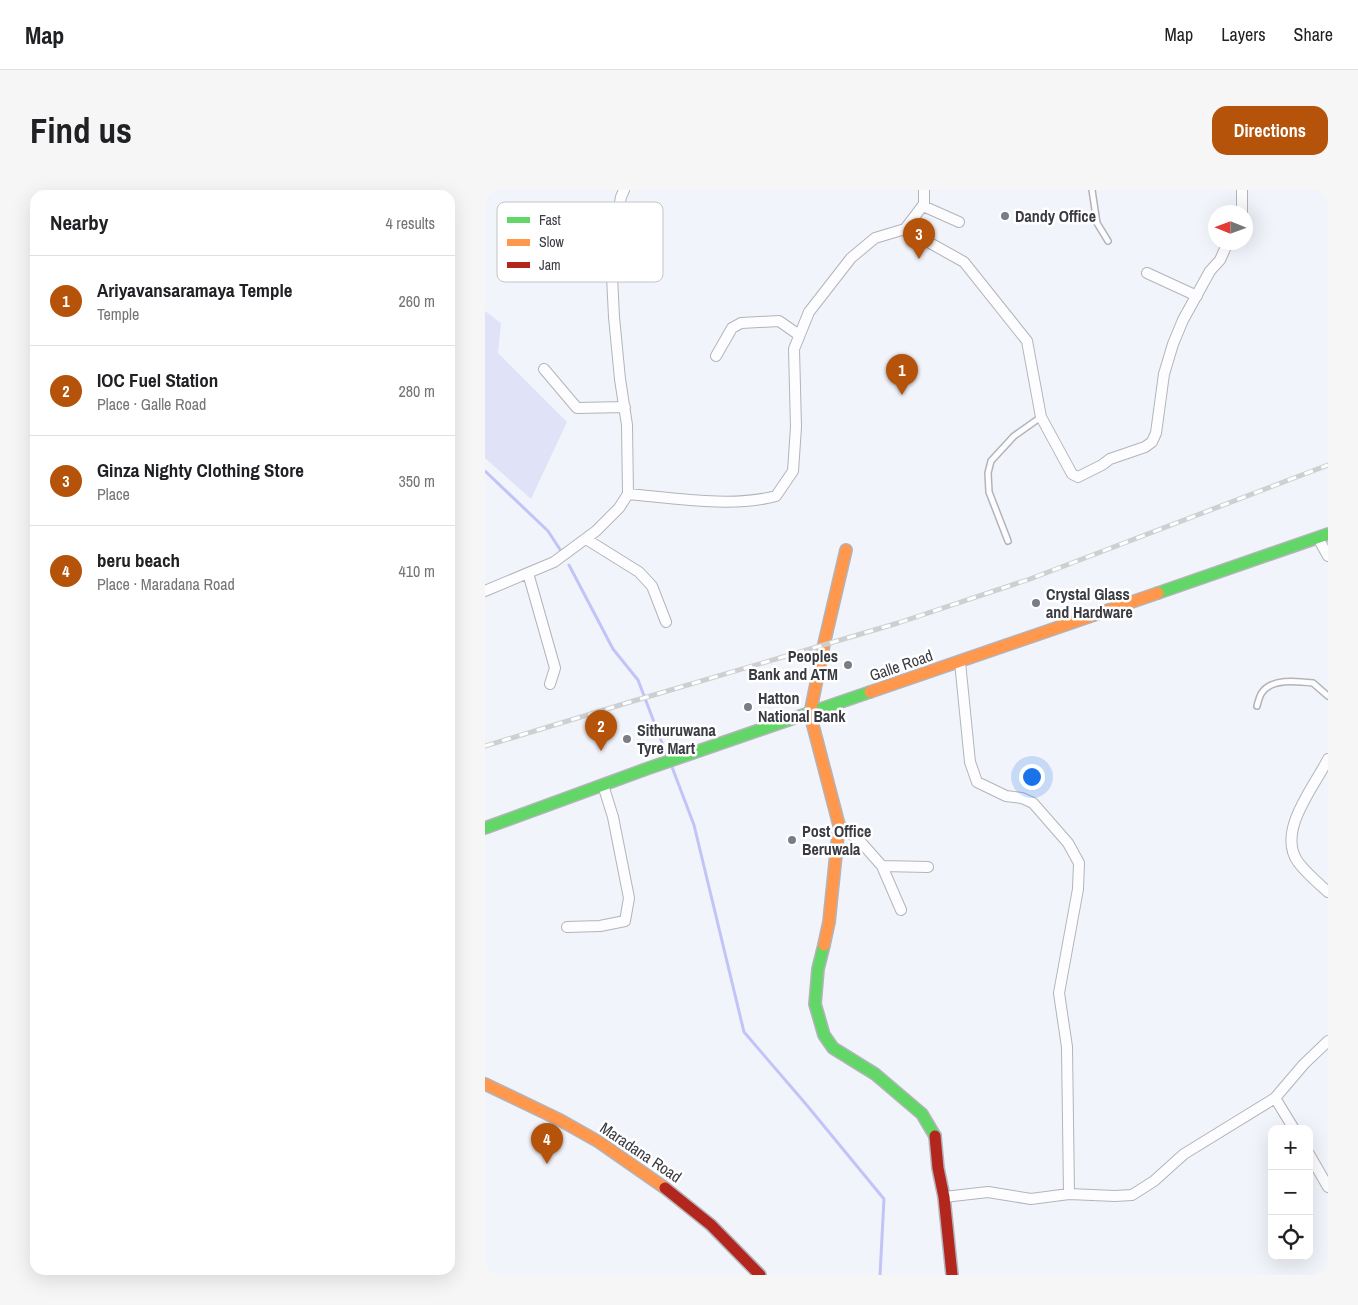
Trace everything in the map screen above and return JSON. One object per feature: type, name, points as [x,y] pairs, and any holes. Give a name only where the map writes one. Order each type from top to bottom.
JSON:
[{"type":"main road","name":"Galle Road","points":[[485,828],[649,768],[1323,536]]},
{"type":"main road","points":[[846,550],[810,714],[839,825],[829,922],[818,969],[815,1004],[823,1035],[833,1048],[875,1074],[922,1114],[935,1137],[938,1168],[944,1197],[952,1275]]},
{"type":"main road","name":"Maradana Road","points":[[485,1084],[560,1120],[599,1142],[673,1193],[711,1224],[759,1275]]},
{"type":"street","points":[[620,202],[624,190]]},
{"type":"street","points":[[628,494],[734,502],[759,501],[776,496],[793,471],[796,427],[794,349],[809,312],[851,258],[875,238],[905,229],[923,206],[924,190]]},
{"type":"street","points":[[1241,190],[1242,205]]},
{"type":"street","points":[[923,206],[959,222]]},
{"type":"street","points":[[905,229],[963,262],[1027,341],[1041,417],[1072,474],[1078,477],[1102,465],[1109,459],[1152,442],[1157,433],[1164,374],[1180,328],[1224,250]]},
{"type":"street","points":[[1147,273],[1197,296]]},
{"type":"street","points":[[485,590],[555,562],[586,539],[619,508],[628,494],[627,425],[620,379],[612,282]]},
{"type":"street","points":[[717,356],[732,328],[741,323],[779,320],[799,335]]},
{"type":"street","points":[[544,370],[577,408],[625,407]]},
{"type":"street","points":[[1323,536],[1328,556]]},
{"type":"street","points":[[586,539],[639,572],[652,586],[666,622]]},
{"type":"street","points":[[528,573],[555,668],[550,684]]},
{"type":"street","points":[[960,662],[970,762],[977,782],[1006,796],[1022,798],[1033,803],[1068,842],[1079,864],[1078,889],[1059,993],[1060,1010],[1067,1047],[1069,1194]]},
{"type":"street","points":[[1328,759],[1302,803],[1293,826],[1291,846],[1297,860],[1328,892]]},
{"type":"street","points":[[567,927],[600,926],[625,922],[629,898],[613,816],[603,785]]},
{"type":"street","points":[[839,825],[859,840],[882,866],[901,910]]},
{"type":"street","points":[[882,866],[928,867]]},
{"type":"street","points":[[944,1197],[988,1192],[1031,1199],[1069,1194],[1132,1195],[1154,1181],[1184,1154],[1275,1098],[1303,1064],[1328,1041]]},
{"type":"street","points":[[1275,1098],[1292,1125]]},
{"type":"street","points":[[1313,1161],[1328,1187]]},
{"type":"lane","points":[[1092,190],[1097,223],[1108,241]]},
{"type":"lane","points":[[1008,541],[989,492],[988,473],[991,461],[1014,436],[1041,417]]},
{"type":"lane","points":[[1257,706],[1261,693],[1272,685],[1279,683],[1313,683],[1328,696]]},
{"type":"shaded area","points":[[485,311],[501,323],[498,353],[567,422],[531,499],[485,458]]},
{"type":"waterway","points":[[485,471],[548,531],[561,551]]},
{"type":"waterway","points":[[569,565],[613,649],[638,680],[667,756]]},
{"type":"waterway","points":[[672,767],[694,825],[744,1032],[884,1199],[880,1275]]},
{"type":"railway","points":[[485,746],[898,623],[1030,579],[1328,465]]},
{"type":"traffic: fast","points":[[1158,593],[1328,534]]},
{"type":"traffic: fast","points":[[485,828],[649,768],[870,692]]},
{"type":"traffic: fast","points":[[824,945],[818,969],[815,1004],[824,1035],[833,1048],[875,1074],[922,1114],[935,1136]]},
{"type":"traffic: slow","points":[[824,945],[829,922],[839,825],[810,714],[846,550]]},
{"type":"traffic: slow","points":[[870,692],[1158,593]]},
{"type":"traffic: slow","points":[[485,1084],[560,1120],[599,1142],[665,1188]]},
{"type":"traffic: jam","points":[[935,1136],[938,1168],[944,1197],[952,1275]]},
{"type":"traffic: jam","points":[[665,1188],[711,1225],[760,1275]]},
{"type":"place","name":"Dandy Office","points":[[1005,216]]},
{"type":"place","name":"Ginza Nighty Clothing Store","points":[[919,259]]},
{"type":"place","name":"Ariyavansaramaya Temple","points":[[902,395]]},
{"type":"place","name":"Crystal Glass and Hardware","points":[[1036,603]]},
{"type":"place","name":"Peoples Bank and ATM","points":[[848,665]]},
{"type":"place","name":"Hatton National Bank","points":[[748,707]]},
{"type":"place","name":"Sithuruwana Tyre Mart","points":[[627,739]]},
{"type":"place","name":"IOC Fuel Station","points":[[601,751]]},
{"type":"place","name":"Post Office Beruwala","points":[[792,840]]},
{"type":"place","name":"beru beach","points":[[547,1164]]}]
